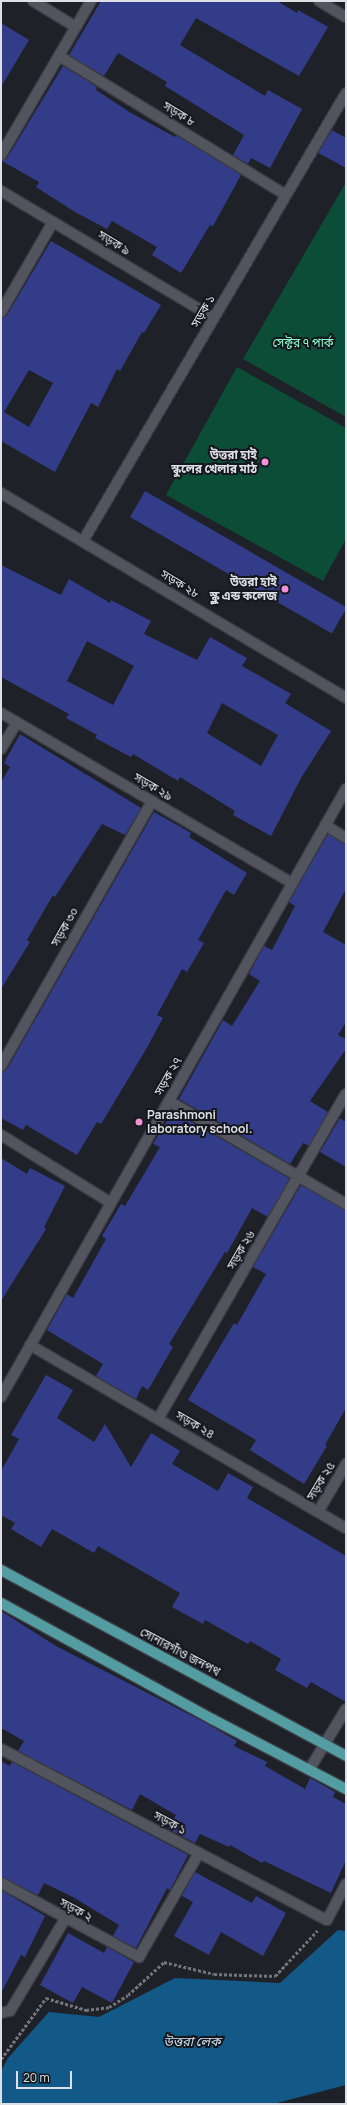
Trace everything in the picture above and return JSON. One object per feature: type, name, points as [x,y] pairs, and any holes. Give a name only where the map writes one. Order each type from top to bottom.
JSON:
[{"type":"main road","name":"সোনারগাঁও জনপথ","points":[[1,1570],[346,1756]]},
{"type":"main road","points":[[1,1603],[346,1789]]},
{"type":"street","points":[[33,1],[76,27]]},
{"type":"street","points":[[1,155],[91,1]]},
{"type":"street","points":[[319,1],[346,17]]},
{"type":"street","name":"সড়ক ৮","points":[[59,56],[286,195]]},
{"type":"street","name":"সড়ক ১","points":[[83,541],[346,93]]},
{"type":"street","name":"সড়ক ৯","points":[[1,191],[214,318]]},
{"type":"street","points":[[1,312],[53,222]]},
{"type":"street","name":"সড়ক ২৮","points":[[1,493],[346,698]]},
{"type":"street","name":"সড়ক ২৯","points":[[1,713],[292,883]]},
{"type":"street","points":[[1,749],[17,722]]},
{"type":"street","name":"সড়ক ২৭","points":[[1,1397],[4,1383],[30,1345],[346,789]]},
{"type":"street","name":"সড়ক ৩০","points":[[1,1066],[152,801]]},
{"type":"street","points":[[325,825],[346,838]]},
{"type":"street","name":"সড়ক ২৬","points":[[158,1419],[346,1094]]},
{"type":"street","points":[[169,1101],[346,1204]]},
{"type":"street","points":[[1,1135],[111,1202]]},
{"type":"street","name":"সড়ক ২৪","points":[[30,1345],[346,1528]]},
{"type":"street","name":"সড়ক ২৫","points":[[318,1512],[346,1464]]},
{"type":"street","points":[[309,1770],[346,1709]]},
{"type":"street","name":"সড়ক ১","points":[[1,1749],[327,1920]]},
{"type":"street","name":"সড়ক ২","points":[[1,1883],[139,1956],[199,1853]]},
{"type":"street","points":[[327,1920],[346,1884]]},
{"type":"street","points":[[1,2013],[10,2011],[65,1918]]},
{"type":"path","points":[[1,2059],[46,1998],[86,2010],[109,2007],[128,1995],[164,1962],[214,1974],[275,1976],[327,1920]]},
{"type":"green space","name":"সেক্টর ৭ পার্ক","points":[[346,184],[346,417],[243,359]]},
{"type":"green space","name":"উত্তরা হাই স্কুলের খেলার মাঠ","points":[[237,367],[346,428],[346,539],[323,581],[166,495]]},
{"type":"water","name":"উত্তরা লেক","points":[[338,1930],[346,1931],[346,2085],[273,2104],[1,2104],[1,2071],[8,2058],[49,2012],[99,2017],[175,1978],[280,1983]]},
{"type":"building","points":[[101,1],[277,1],[297,13],[298,10],[328,27],[299,76],[196,18],[180,45],[265,96],[268,90],[302,109],[270,168],[251,158],[248,164],[233,155],[244,135],[165,86],[167,82],[118,53],[104,76],[69,55]]},
{"type":"building","points":[[1,23],[29,40],[1,87]]},
{"type":"building","points":[[63,66],[97,87],[96,90],[131,113],[175,137],[176,135],[241,175],[213,226],[210,225],[181,273],[152,255],[157,247],[112,221],[107,229],[75,212],[36,187],[39,182],[2,161],[7,158]]},
{"type":"building","points":[[332,130],[346,138],[346,168],[318,153]]},
{"type":"building","points":[[51,241],[161,305],[144,333],[142,332],[120,371],[117,369],[98,407],[91,403],[55,472],[1,441],[1,319],[7,315]],"holes":[[[29,370],[53,383],[29,427],[4,412]]]},
{"type":"building","name":"উত্তরা হাই স্কুল এন্ড কলেজ","points":[[145,491],[346,607],[332,633],[130,517]]},
{"type":"building","points":[[1,565],[61,595],[69,579],[110,603],[111,600],[151,621],[144,634],[197,660],[210,637],[247,658],[242,666],[291,694],[285,703],[331,731],[301,778],[271,836],[233,815],[235,811],[180,777],[178,781],[133,754],[131,757],[95,738],[97,735],[66,718],[69,714],[1,677]],"holes":[[[87,641],[134,666],[113,705],[67,681]],[[222,703],[278,735],[261,766],[207,733]]]},
{"type":"building","points":[[20,734],[141,808],[125,835],[102,824],[55,897],[53,895],[27,940],[30,942],[1,989],[1,782],[10,767],[4,763]]},
{"type":"building","points":[[154,812],[191,833],[189,837],[247,873],[234,895],[226,890],[198,940],[204,943],[187,972],[182,969],[157,1015],[163,1018],[145,1051],[101,1124],[97,1122],[77,1155],[26,1125],[23,1130],[1,1118],[1,1072],[7,1069]]},
{"type":"building","points":[[328,834],[346,844],[346,889],[323,932],[346,945],[346,1022],[338,1035],[346,1039],[346,1049],[310,1101],[328,1112],[309,1146],[303,1143],[290,1164],[179,1099],[223,1020],[232,1026],[260,981],[249,974],[264,946],[272,950],[295,906],[289,902]]},
{"type":"building","points":[[173,1111],[290,1179],[268,1217],[252,1208],[227,1253],[225,1252],[169,1344],[173,1347],[148,1390],[142,1386],[136,1399],[96,1376],[103,1364],[47,1330],[67,1294],[73,1298],[106,1239],[102,1236],[121,1204],[125,1206],[160,1147],[153,1144]]},
{"type":"building","points":[[340,1118],[346,1122],[346,1167],[320,1152]]},
{"type":"building","points":[[1,1158],[27,1174],[30,1168],[65,1186],[44,1227],[46,1229],[1,1301]]},
{"type":"building","points":[[301,1185],[346,1210],[346,1408],[325,1445],[327,1446],[304,1484],[250,1450],[256,1440],[188,1400],[234,1323],[237,1325],[266,1274],[253,1267]]},
{"type":"building","points":[[46,1375],[73,1390],[57,1418],[94,1442],[105,1424],[131,1467],[151,1433],[180,1451],[172,1464],[218,1491],[228,1473],[253,1487],[247,1498],[346,1556],[346,1702],[311,1682],[307,1688],[275,1670],[281,1659],[250,1641],[248,1644],[205,1620],[203,1624],[172,1607],[180,1593],[98,1546],[94,1553],[52,1529],[41,1547],[11,1529],[15,1523],[1,1515],[1,1471],[19,1439],[11,1435]]},
{"type":"building","points":[[1,1611],[56,1646],[204,1722],[237,1741],[234,1746],[267,1762],[265,1766],[305,1789],[310,1778],[335,1792],[333,1797],[346,1804],[346,1860],[331,1893],[264,1861],[262,1863],[230,1845],[229,1847],[200,1834],[195,1843],[168,1829],[176,1815],[140,1794],[132,1810],[18,1751],[24,1741],[1,1728]]},
{"type":"building","points":[[1,1761],[10,1766],[12,1762],[188,1855],[170,1890],[167,1888],[136,1948],[113,1936],[119,1925],[73,1897],[44,1883],[38,1895],[1,1877]]},
{"type":"building","points":[[195,1872],[252,1903],[256,1896],[286,1913],[263,1956],[221,1932],[209,1955],[174,1936],[193,1902],[182,1896]]},
{"type":"building","points":[[1,1890],[45,1916],[25,1957],[21,1955],[1,1993]]},
{"type":"building","points":[[68,1933],[104,1953],[107,1947],[134,1962],[112,2003],[82,1987],[73,2003],[40,1985]]},
{"type":"place","name":"উত্তরা হাই স্কুলের খেলার মাঠ","points":[[265,462]]},
{"type":"place","name":"উত্তরা হাই স্কুল এন্ড কলেজ","points":[[285,589]]},
{"type":"place","name":"Parashmoni laboratory school.","points":[[139,1122]]}]
